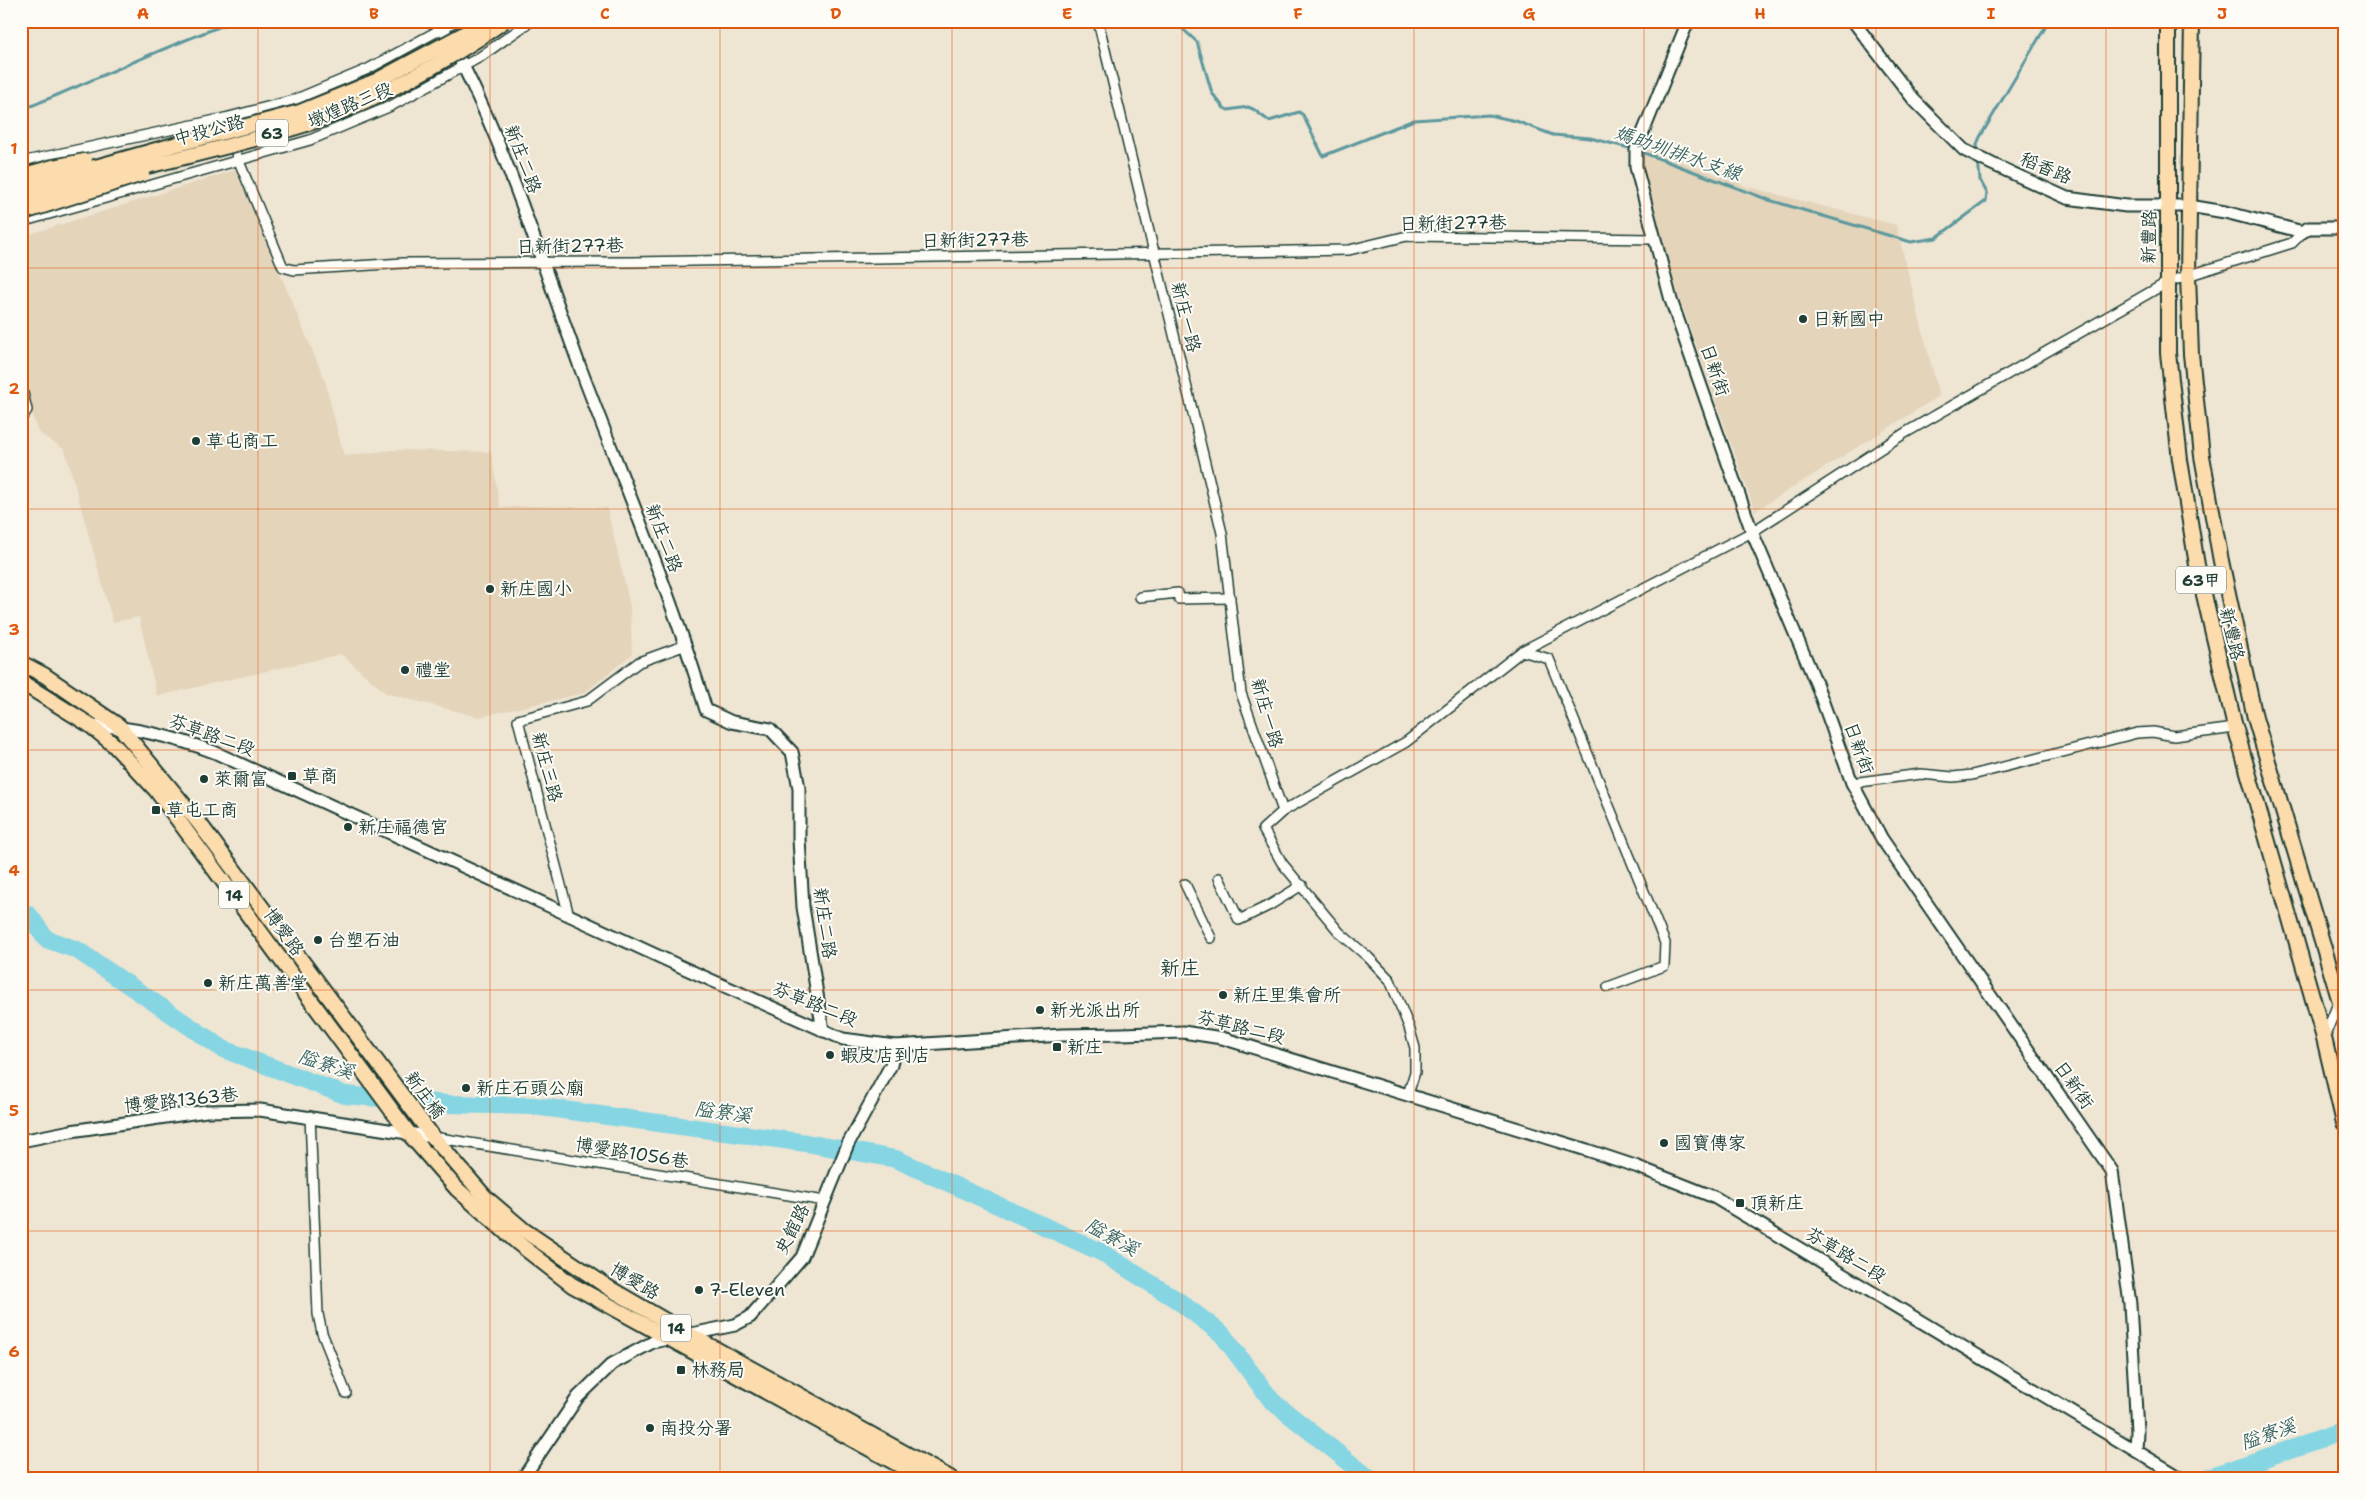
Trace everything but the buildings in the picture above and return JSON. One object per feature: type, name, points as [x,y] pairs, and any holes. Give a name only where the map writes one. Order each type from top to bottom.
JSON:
[{"type":"main road","name":"中投公路","points":[[21,199],[300,112],[376,81],[464,34],[482,21]]},
{"type":"main road","name":"中投公路","points":[[21,188],[178,151],[304,125],[383,92],[471,45],[504,21]]},
{"type":"main road","name":"新豐路","points":[[2168,21],[2168,353],[2180,460],[2197,565],[2235,728],[2324,1038],[2344,1123]]},
{"type":"main road","name":"新豐路","points":[[2192,21],[2188,276],[2190,354],[2202,456],[2221,561],[2255,718],[2342,996],[2344,1015]]},
{"type":"main road","points":[[21,176],[54,167],[178,151]]},
{"type":"main road","points":[[21,213],[124,181],[178,151]]},
{"type":"main road","name":"芬草路二段","points":[[21,663],[44,675],[119,726]]},
{"type":"main road","name":"芬草路二段","points":[[21,682],[90,725]]},
{"type":"main road","name":"博愛路","points":[[90,725],[114,745],[156,790],[366,1074]]},
{"type":"main road","name":"博愛路","points":[[119,726],[182,800],[386,1076]]},
{"type":"main road","points":[[262,935],[275,925]]},
{"type":"main road","name":"新庄橋","points":[[366,1074],[410,1135]]},
{"type":"main road","name":"新庄橋","points":[[386,1076],[433,1137]]},
{"type":"main road","name":"博愛路","points":[[410,1135],[457,1189],[518,1244],[572,1285],[923,1478]]},
{"type":"main road","name":"博愛路","points":[[433,1137],[485,1197],[525,1231],[609,1288],[690,1336],[950,1478]]},
{"type":"street","name":"墩煌路三段","points":[[22,162],[225,118],[302,96],[368,69],[442,24],[456,21]]},
{"type":"street","name":"墩煌路三段","points":[[21,222],[310,140],[391,106],[465,66],[531,21]]},
{"type":"street","name":"新庄一路","points":[[1098,21],[1222,533],[1241,693],[1263,761],[1283,811]]},
{"type":"street","name":"日新街","points":[[1688,21],[1636,150],[1636,167],[1672,300],[1752,532],[1816,683],[1852,783],[1882,839],[2112,1171],[2130,1304],[2137,1431],[2136,1451]]},
{"type":"street","name":"稻香路","points":[[1853,21],[1914,100],[1964,150],[2067,198],[2126,206],[2189,206],[2225,212],[2303,232],[2308,228],[2344,228]]},
{"type":"street","name":"新庄二路","points":[[442,24],[465,66],[496,136],[686,645],[706,710],[732,722],[770,729],[792,752],[799,788],[799,839],[803,907],[823,1031]]},
{"type":"street","points":[[225,118],[238,159]]},
{"type":"street","name":"日新街277巷","points":[[238,159],[283,267],[294,270],[403,263],[542,263],[1349,250],[1407,236],[1655,239]]},
{"type":"street","points":[[22,162],[39,216]]},
{"type":"street","points":[[1408,1094],[1415,1072],[1415,1048],[1410,1027],[1390,980],[1368,957],[1340,933],[1282,863],[1263,829],[1283,811],[1406,742],[1522,651],[1752,532],[1905,433],[2168,282],[2292,243],[2303,232]]},
{"type":"street","points":[[21,385],[27,410],[21,418]]},
{"type":"street","points":[[1140,597],[1178,593],[1179,600],[1230,598]]},
{"type":"street","name":"新庄三路","points":[[569,916],[518,720],[586,701],[639,662],[686,645]]},
{"type":"street","points":[[1522,651],[1549,660],[1665,943],[1664,966],[1608,987]]},
{"type":"street","name":"芬草路二段","points":[[90,725],[119,726],[179,739],[214,752],[569,916],[843,1039],[895,1046],[1062,1035],[1183,1032],[1222,1038],[1408,1094],[1638,1167],[1714,1197],[2176,1475]]},
{"type":"street","points":[[1852,783],[1921,774],[1953,777],[1972,775],[2137,733],[2153,732],[2174,736],[2235,728]]},
{"type":"street","points":[[1219,878],[1239,920],[1270,905],[1302,885]]},
{"type":"street","points":[[1185,884],[1211,938]]},
{"type":"street","points":[[2324,1038],[2342,996]]},
{"type":"street","name":"史館路","points":[[524,1478],[578,1397],[612,1364],[653,1342],[669,1337],[690,1336],[736,1325],[750,1317],[802,1257],[848,1144],[891,1065],[895,1046]]},
{"type":"street","name":"博愛路1363巷","points":[[21,1141],[71,1131],[206,1112],[260,1110],[310,1116],[410,1135],[433,1137]]},
{"type":"street","points":[[310,1116],[318,1314],[322,1333],[346,1393]]},
{"type":"street","name":"博愛路1056巷","points":[[433,1137],[827,1197]]},
{"type":"shaded area","name":"日新國中","points":[[1645,147],[1748,187],[1896,225],[1939,396],[1755,511],[1660,243],[1640,156]]},
{"type":"shaded area","name":"草屯商工","points":[[236,170],[324,378],[344,456],[392,450],[491,452],[500,508],[531,506],[607,508],[630,606],[632,654],[584,693],[479,717],[386,693],[341,654],[157,696],[139,617],[113,622],[65,450],[38,432],[21,378],[21,237]]},
{"type":"waterway","points":[[21,110],[235,21]]},
{"type":"waterway","name":"媽助圳排水支線","points":[[853,21],[855,24],[866,27],[882,26],[898,21]]},
{"type":"waterway","name":"媽助圳排水支線","points":[[1174,21],[1197,42],[1212,93],[1224,108],[1228,110],[1248,107],[1269,121],[1299,112],[1303,115],[1323,156],[1414,120],[1489,115],[1516,121],[1553,135],[1590,138],[1633,149]]},
{"type":"waterway","name":"媽助圳排水支線","points":[[1978,153],[1977,144],[1980,137],[2049,21]]},
{"type":"waterway","name":"媽助圳排水支線","points":[[1639,151],[1769,200],[1911,242],[1936,238],[1986,201],[1987,193],[1980,180],[1978,159]]},
{"type":"waterway","name":"隘寮溪","points":[[21,911],[29,915],[46,939],[77,950],[223,1049],[345,1095],[448,1104],[534,1106],[806,1143],[896,1159],[1101,1252],[1177,1300],[1222,1334],[1272,1401],[1369,1478]]},
{"type":"waterway","name":"隘寮溪","points":[[2206,1478],[2344,1431]]},
{"type":"place","name":"日新國中","points":[[1803,319]]},
{"type":"place","name":"草屯商工","points":[[196,441]]},
{"type":"place","name":"新庄國小","points":[[490,589]]},
{"type":"place","name":"禮堂","points":[[405,670]]},
{"type":"place","name":"草商","points":[[292,776]]},
{"type":"place","name":"萊爾富","points":[[204,779]]},
{"type":"place","name":"草屯工商","points":[[156,810]]},
{"type":"place","name":"新庄福德宮","points":[[348,827]]},
{"type":"place","name":"台塑石油","points":[[318,940]]},
{"type":"place","name":"新庄萬善堂","points":[[208,983]]},
{"type":"place","name":"新庄里集會所","points":[[1223,995]]},
{"type":"place","name":"新光派出所","points":[[1040,1010]]},
{"type":"place","name":"新庄","points":[[1057,1047]]},
{"type":"place","name":"蝦皮店到店","points":[[830,1055]]},
{"type":"place","name":"新庄石頭公廟","points":[[466,1088]]},
{"type":"place","name":"國寶傳家","points":[[1664,1143]]},
{"type":"place","name":"頂新庄","points":[[1740,1203]]},
{"type":"place","name":"7-Eleven","points":[[699,1290]]},
{"type":"place","name":"林務局","points":[[681,1370]]},
{"type":"place","name":"南投分署","points":[[650,1428]]},
{"type":"district","name":"新庄","points":[[1180,968]]}]
